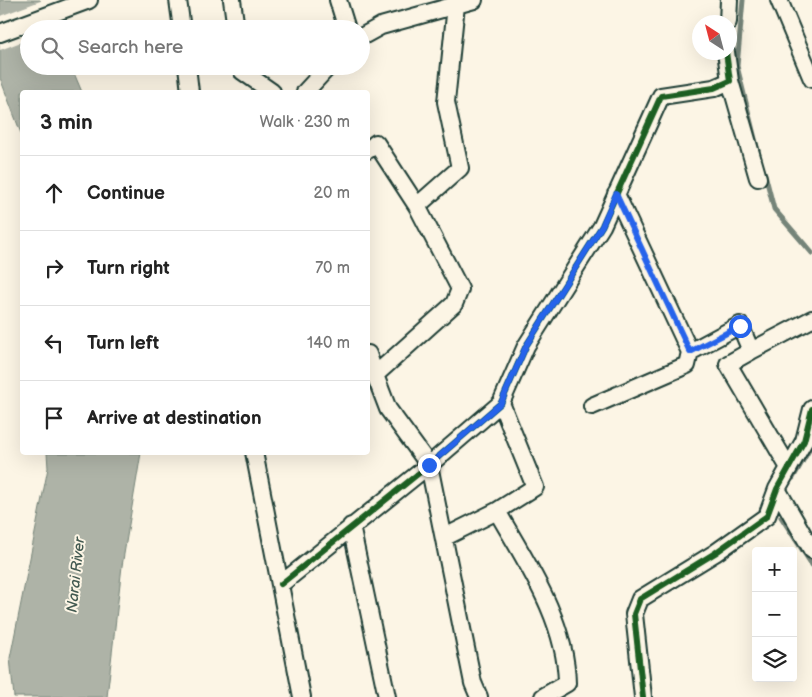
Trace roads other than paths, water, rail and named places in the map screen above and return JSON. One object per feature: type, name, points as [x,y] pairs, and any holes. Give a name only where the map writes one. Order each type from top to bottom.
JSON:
[{"type":"street","points":[[35,20],[89,0]]},
{"type":"street","points":[[178,0],[181,20]]},
{"type":"street","points":[[232,0],[235,20]]},
{"type":"street","points":[[338,0],[344,20]]},
{"type":"street","points":[[370,32],[381,26],[474,0]]},
{"type":"street","points":[[729,15],[730,0]]},
{"type":"street","points":[[779,0],[812,79]]},
{"type":"street","points":[[417,206],[460,168],[446,102],[456,5]]},
{"type":"street","points":[[0,33],[20,26]]},
{"type":"street","points":[[727,60],[730,81],[758,178]]},
{"type":"street","points":[[188,75],[190,90]]},
{"type":"street","points":[[246,75],[269,90]]},
{"type":"street","points":[[307,90],[321,75]]},
{"type":"street","points":[[280,584],[429,465],[501,403],[526,346],[602,226],[661,96],[714,88],[730,81]]},
{"type":"street","points":[[370,148],[376,143],[417,206],[460,289],[454,304],[375,375]]},
{"type":"street","points":[[592,406],[687,365],[690,352],[616,194]]},
{"type":"street","points":[[789,468],[728,364],[812,319]]},
{"type":"street","points":[[690,352],[740,326],[751,351]]},
{"type":"street","points":[[370,360],[388,410],[429,465],[474,683],[479,697]]},
{"type":"street","points":[[445,537],[497,511],[536,487],[501,403]]},
{"type":"street","points":[[643,697],[634,614],[640,599],[715,553],[768,516],[778,489],[804,441],[812,409]]},
{"type":"street","points":[[255,455],[302,697]]},
{"type":"street","points":[[778,489],[812,550]]},
{"type":"street","points":[[497,511],[546,597],[567,660],[567,683],[543,697]]},
{"type":"street","points":[[351,526],[387,697]]},
{"type":"water","points":[[0,0],[40,0],[50,20],[20,20],[20,75],[75,75],[81,90],[20,90],[20,131],[0,78]]},
{"type":"water","name":"Narai River","points":[[47,455],[141,455],[122,566],[107,697],[14,697],[10,658],[48,468]]},
{"type":"waterway","points":[[743,0],[737,66],[758,151]]},
{"type":"waterway","points":[[765,174],[774,209],[812,253]]},
{"type":"waterway","points":[[793,478],[812,445]]},
{"type":"waterway","points":[[781,517],[812,565]]}]
